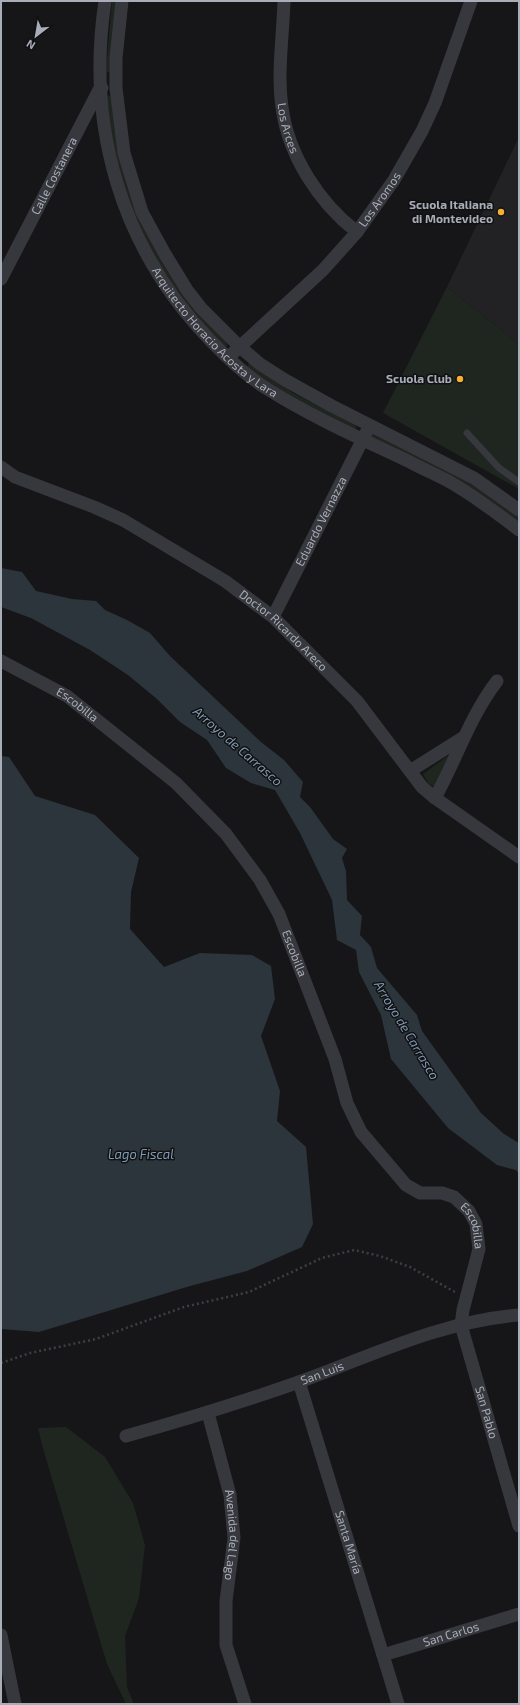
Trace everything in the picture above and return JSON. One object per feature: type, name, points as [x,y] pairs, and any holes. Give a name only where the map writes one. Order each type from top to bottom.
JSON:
[{"type":"street","name":"Arquitecto Horacio Acosta y Lara","points":[[105,1],[101,34],[100,88],[106,140],[119,189],[135,233],[174,299],[190,319],[227,358],[247,376],[269,391],[448,481],[495,511],[519,530]]},
{"type":"street","name":"Arquitecto Horacio Acosta y Lara","points":[[122,1],[116,58],[116,88],[124,153],[142,212],[165,254],[201,308],[240,347],[260,364],[285,380],[474,478],[519,510]]},
{"type":"street","name":"Los Arces","points":[[284,1],[280,86],[282,108],[288,137],[300,162],[317,190],[341,220],[357,232]]},
{"type":"street","name":"Los Aromos","points":[[227,358],[323,270],[357,232],[394,180],[422,131],[435,103],[471,1]]},
{"type":"street","points":[[100,88],[116,88]]},
{"type":"street","name":"Calle Costanera","points":[[1,278],[100,88]]},
{"type":"street","name":"Eduardo Vernazza","points":[[273,617],[370,425]]},
{"type":"street","name":"Doctor Ricardo Areco","points":[[1,467],[16,477],[94,507],[123,520],[226,581],[273,617],[357,701],[422,787],[435,798],[519,857]]},
{"type":"street","name":"Escobilla","points":[[1,661],[67,696],[176,783],[226,834],[260,880],[279,914],[335,1059],[347,1103],[361,1132],[406,1185],[420,1193],[442,1193],[454,1197],[468,1210],[476,1224],[479,1249],[466,1298]]},
{"type":"street","points":[[435,798],[464,737],[489,691],[497,681]]},
{"type":"street","points":[[410,771],[464,737]]},
{"type":"street","name":"San Pablo","points":[[466,1298],[461,1325],[519,1526]]},
{"type":"street","name":"San Luis","points":[[126,1436],[208,1413],[299,1382],[412,1339],[491,1317],[519,1315]]},
{"type":"street","name":"Santa María","points":[[299,1382],[398,1704]]},
{"type":"street","name":"Avenida del Lago","points":[[208,1413],[230,1495],[234,1538],[226,1601],[226,1645],[244,1704]]},
{"type":"street","name":"San Carlos","points":[[383,1655],[519,1614]]},
{"type":"street","points":[[1,1635],[15,1704]]},
{"type":"lane","points":[[467,433],[499,468],[519,482]]},
{"type":"path","points":[[1,1363],[30,1353],[96,1338],[184,1307],[249,1292],[322,1258],[354,1250],[380,1256],[410,1267],[466,1298]]},
{"type":"shaded area","points":[[112,1],[118,1],[110,72],[108,72],[106,70]]},
{"type":"shaded area","points":[[107,96],[113,96],[127,177],[199,313],[226,342],[226,347],[224,347],[196,318],[156,260],[137,220],[127,196],[113,147]]},
{"type":"shaded area","name":"Scuola Italiana di Montevideo","points":[[519,137],[519,344],[447,287]]},
{"type":"shaded area","name":"Scuola Club","points":[[447,287],[519,344],[519,489],[383,413]]},
{"type":"shaded area","points":[[249,363],[293,393],[356,425],[356,429],[354,430],[271,386],[247,367]]},
{"type":"shaded area","points":[[373,433],[443,467],[483,491],[519,516],[519,525],[371,438]]},
{"type":"shaded area","points":[[452,753],[436,788],[428,783],[423,774]]},
{"type":"shaded area","points":[[66,1427],[105,1457],[133,1503],[145,1545],[139,1598],[125,1636],[127,1687],[134,1704],[126,1704],[107,1664],[38,1428]]},
{"type":"water","name":"Arroyo de Carrasco","points":[[1,568],[22,572],[36,591],[72,599],[96,601],[105,610],[150,633],[170,656],[261,742],[284,760],[303,782],[300,797],[310,807],[333,839],[347,849],[342,858],[346,871],[347,900],[362,916],[360,935],[371,947],[377,968],[417,1015],[422,1031],[481,1113],[504,1134],[519,1143],[519,1174],[516,1170],[497,1165],[448,1128],[391,1059],[381,1015],[359,972],[356,950],[337,940],[332,900],[300,833],[275,790],[251,783],[226,768],[207,740],[180,722],[157,699],[128,675],[90,650],[31,618],[1,607]]},
{"type":"water","name":"Lago Fiscal","points":[[1,756],[9,757],[35,796],[95,815],[139,858],[131,892],[130,929],[164,967],[200,953],[252,955],[271,966],[275,999],[261,1036],[280,1091],[277,1121],[306,1147],[313,1224],[302,1247],[247,1271],[190,1286],[39,1332],[1,1329]]},
{"type":"place","name":"Scuola Italiana di Montevideo","points":[[501,212]]},
{"type":"place","name":"Scuola Club","points":[[460,379]]}]
